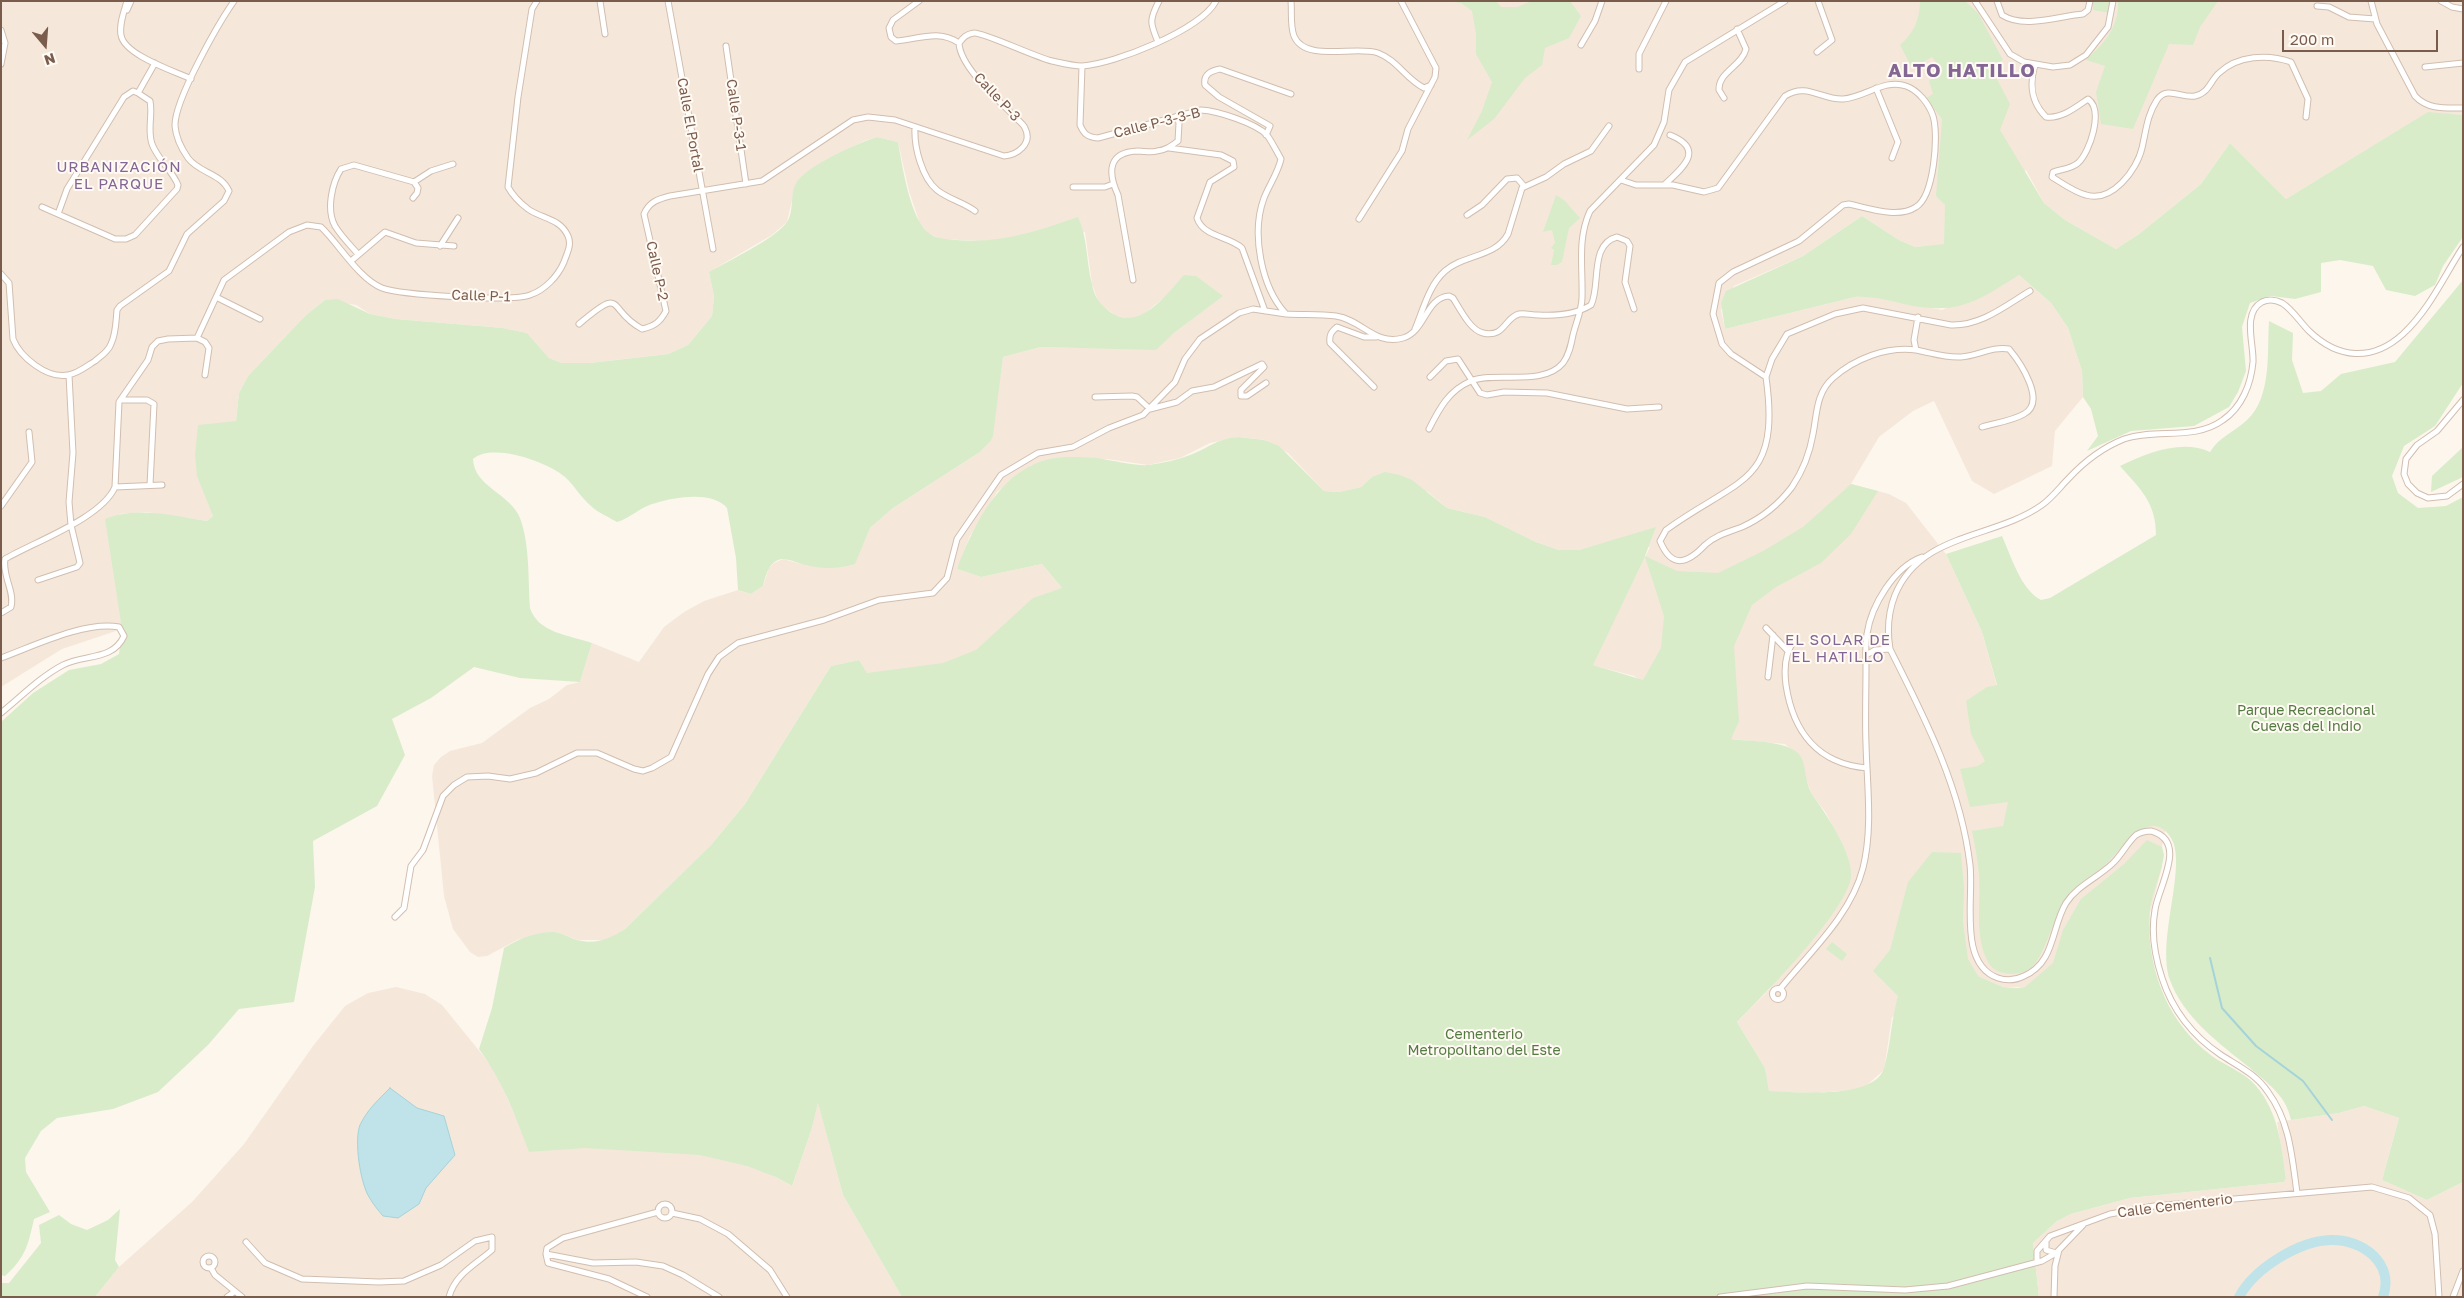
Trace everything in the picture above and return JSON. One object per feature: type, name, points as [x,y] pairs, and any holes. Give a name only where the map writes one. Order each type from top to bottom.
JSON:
[{"type":"street","points":[[127,1],[122,17],[121,38],[126,46],[191,79]]},
{"type":"street","points":[[122,17],[131,1]]},
{"type":"street","points":[[1,274],[9,284],[13,339],[16,347],[31,364],[58,374],[69,375],[84,368],[104,354],[111,346],[120,306],[169,271],[187,234],[224,201],[229,191],[225,182],[190,160],[181,148],[175,125],[179,105],[191,79],[234,1]]},
{"type":"street","points":[[600,1],[605,34]]},
{"type":"street","name":"Calle El Portal","points":[[668,1],[713,249]]},
{"type":"street","points":[[919,1],[893,20],[889,28],[891,37],[896,41],[937,35],[950,37],[958,43],[964,36],[975,33],[1034,56],[1082,66],[1120,57],[1172,37],[1191,26],[1216,1]]},
{"type":"street","points":[[1158,42],[1151,26],[1150,17],[1159,1]]},
{"type":"street","points":[[1291,1],[1292,28],[1294,37],[1300,44],[1319,52],[1362,50],[1378,53],[1395,64],[1413,83],[1424,88],[1432,85]]},
{"type":"street","points":[[1359,219],[1402,151],[1408,129],[1432,85],[1436,68],[1401,1]]},
{"type":"street","points":[[1582,44],[1595,22],[1602,1]]},
{"type":"street","points":[[1639,68],[1639,54],[1666,1]]},
{"type":"street","points":[[1429,429],[1442,404],[1454,392],[1472,381],[1528,376],[1555,370],[1561,366],[1569,351],[1582,300],[1581,258],[1584,224],[1590,211],[1602,196],[1621,180],[1654,145],[1664,122],[1669,90],[1685,62],[1785,1]]},
{"type":"street","points":[[1817,52],[1832,40],[1818,1]]},
{"type":"street","points":[[1975,1],[2010,54],[2035,65],[2053,67],[2070,64],[2086,56],[2108,27],[2113,1]]},
{"type":"street","points":[[1997,1],[2002,15],[2013,20],[2025,22],[2083,14],[2088,10],[2090,1]]},
{"type":"street","points":[[2371,1],[2375,18],[2418,99],[2434,107],[2463,108]]},
{"type":"street","points":[[2442,1],[2452,7],[2463,8]]},
{"type":"street","name":"Calle P-1","points":[[198,338],[224,280],[289,232],[307,225],[321,227],[369,281],[383,288],[463,297],[516,298],[530,295],[543,288],[555,277],[570,247],[568,236],[559,224],[530,210],[513,197],[508,188],[518,97],[534,2]]},
{"type":"street","points":[[2317,6],[2329,7],[2349,16],[2375,18]]},
{"type":"street","points":[[1724,98],[1719,90],[1720,80],[1743,58],[1746,49],[1737,29]]},
{"type":"street","points":[[1,30],[6,43],[1,64]]},
{"type":"street","name":"Calle P-3","points":[[702,191],[762,181],[853,120],[868,117],[895,120],[1004,156],[1015,156],[1024,148],[1025,128],[988,90],[963,59],[959,52],[958,43]]},
{"type":"street","name":"Calle P-3-1","points":[[726,46],[746,184]]},
{"type":"street","points":[[2035,65],[2031,87],[2036,105],[2046,116],[2058,116],[2077,107],[2088,99],[2095,110],[2096,119],[2090,141],[2080,161],[2069,169],[2053,172],[2052,174],[2052,177],[2086,195],[2101,196],[2123,181],[2136,162],[2146,124],[2157,100],[2162,95],[2171,93],[2188,97],[2196,96],[2206,91],[2218,73],[2233,64],[2265,56],[2274,56],[2291,62],[2308,99],[2306,117]]},
{"type":"street","points":[[138,93],[155,62]]},
{"type":"street","points":[[2425,67],[2463,63]]},
{"type":"street","name":"Calle P-3-3-B","points":[[1082,66],[1080,125],[1084,134],[1089,137],[1098,138],[1201,110],[1213,111],[1256,128],[1266,135],[1281,159],[1264,199],[1259,227],[1260,247],[1268,286],[1272,295],[1286,314]]},
{"type":"street","points":[[1266,135],[1270,126],[1218,97],[1205,85],[1205,77],[1210,72],[1220,69],[1290,94]]},
{"type":"street","points":[[1621,180],[1636,185],[1665,184],[1704,192],[1718,188],[1785,96],[1794,91],[1802,90],[1839,99],[1848,98],[1891,84],[1906,85],[1921,96],[1928,105],[1934,118],[1931,183],[1924,199],[1917,207],[1903,213],[1849,204],[1843,205],[1799,241],[1733,272],[1719,283],[1714,314],[1722,344],[1731,354],[1766,377]]},
{"type":"street","points":[[1876,88],[1898,142],[1892,158]]},
{"type":"street","points":[[42,207],[58,214],[116,239],[126,239],[142,228],[177,189],[176,180],[165,167],[152,143],[148,118],[151,108],[150,101],[133,91],[124,96],[67,189],[58,214]]},
{"type":"street","points":[[1133,280],[1118,195],[1113,184],[1111,169],[1114,160],[1128,152],[1155,152],[1168,148],[1178,141],[1180,123],[1177,116]]},
{"type":"street","points":[[1413,333],[1438,277],[1451,266],[1486,253],[1504,241],[1508,234],[1520,190],[1524,186],[1546,177],[1564,164],[1591,150],[1609,126]]},
{"type":"street","points":[[915,128],[915,140],[928,182],[938,191],[962,202],[975,211]]},
{"type":"street","points":[[1665,184],[1682,169],[1688,157],[1689,148],[1684,140],[1670,135]]},
{"type":"street","points":[[1168,148],[1222,156],[1233,161],[1234,167],[1210,182],[1197,218],[1202,227],[1236,243],[1242,248],[1265,311]]},
{"type":"street","points":[[414,182],[431,171],[453,164]]},
{"type":"street","points":[[358,254],[334,224],[331,208],[335,177],[341,169],[354,165],[414,182],[418,188],[418,193],[412,198]]},
{"type":"street","points":[[1467,216],[1482,205],[1507,179],[1517,178],[1524,186]]},
{"type":"street","points":[[1073,187],[1105,187],[1113,184]]},
{"type":"street","name":"Calle P-2","points":[[579,324],[602,304],[610,302],[618,305],[634,325],[642,329],[652,327],[661,321],[666,311],[644,214],[648,206],[657,199],[702,191]]},
{"type":"street","points":[[440,246],[458,218]]},
{"type":"street","points":[[352,261],[384,232],[416,243],[454,246]]},
{"type":"street","points":[[1374,387],[1330,343],[1331,331],[1337,328],[1364,337],[1376,337],[1389,341],[1413,333],[1420,326],[1435,301],[1443,296],[1453,298],[1472,327],[1481,332],[1492,334],[1503,329],[1513,317],[1519,314],[1557,316],[1579,311],[1591,306],[1600,256],[1606,242],[1617,237],[1627,241],[1630,246],[1625,282],[1634,309]]},
{"type":"street","points":[[1780,989],[1832,927],[1845,908],[1862,871],[1868,835],[1867,633],[1879,601],[1897,575],[1912,561],[1955,540],[2035,510],[2054,496],[2082,465],[2116,443],[2148,434],[2198,431],[2224,420],[2238,406],[2250,381],[2253,356],[2250,322],[2253,311],[2260,303],[2273,300],[2280,302],[2311,333],[2332,349],[2354,353],[2376,350],[2396,339],[2420,316],[2435,295],[2463,247]]},
{"type":"street","points":[[1982,427],[2025,414],[2032,407],[2034,396],[2030,382],[2009,349],[1999,347],[1971,356],[1950,358],[1916,350],[1899,349],[1865,357],[1833,378],[1823,390],[1817,407],[1813,436],[1802,467],[1780,501],[1766,514],[1710,540],[1696,556],[1687,561],[1674,559],[1665,552],[1660,541],[1666,530],[1747,478],[1765,450],[1770,411],[1766,377],[1770,363],[1787,334],[1815,321],[1863,308],[1918,317],[1951,325],[1966,325],[1986,318],[2030,291]]},
{"type":"street","points":[[216,297],[260,319]]},
{"type":"street","points":[[395,917],[404,908],[411,866],[423,850],[443,796],[454,785],[467,777],[488,776],[510,779],[536,773],[577,752],[597,753],[634,770],[643,771],[671,757],[708,674],[719,657],[738,642],[824,620],[879,600],[933,593],[947,578],[957,539],[1001,475],[1038,454],[1073,447],[1109,428],[1143,415],[1175,382],[1185,359],[1200,339],[1239,313],[1253,309],[1286,314],[1337,316],[1354,322],[1376,337]]},
{"type":"street","points":[[1916,350],[1914,340],[1918,317]]},
{"type":"street","points":[[1,613],[11,607],[13,601],[3,570],[3,558],[83,519],[112,493],[115,487],[119,402],[148,360],[152,347],[158,342],[198,338],[205,342],[209,348],[206,374]]},
{"type":"street","points":[[1430,377],[1446,361],[1458,359],[1480,393],[1487,395],[1504,392],[1547,393],[1627,409],[1659,407]]},
{"type":"street","points":[[1150,409],[1177,402],[1192,390],[1214,387],[1262,364],[1264,367],[1241,390],[1241,396],[1247,396],[1266,383]]},
{"type":"street","points":[[38,580],[79,565],[71,525],[69,502],[73,453],[69,375]]},
{"type":"street","points":[[1095,397],[1137,397],[1150,409]]},
{"type":"street","points":[[121,400],[147,400],[154,404],[150,485]]},
{"type":"street","points":[[2463,400],[2437,431],[2411,451],[2404,471],[2410,486],[2428,498],[2447,496],[2463,484]]},
{"type":"street","points":[[1,506],[32,462],[29,432]]},
{"type":"street","points":[[115,487],[162,485]]},
{"type":"street","points":[[1924,556],[1902,580],[1894,599],[1889,619],[1890,649],[1943,761],[1957,801],[1970,872],[1972,948],[1979,966],[2002,979],[2018,979],[2034,971],[2050,951],[2060,916],[2070,898],[2112,864],[2135,836],[2151,831],[2159,834],[2167,843],[2170,860],[2155,910],[2154,932],[2159,968],[2166,990],[2182,1017],[2194,1032],[2215,1051],[2250,1074],[2272,1097],[2288,1134],[2297,1192]]},
{"type":"street","points":[[1,658],[60,637],[107,625],[119,627],[124,636],[120,645],[106,654],[63,665],[45,676],[1,713]]},
{"type":"street","points":[[1766,628],[1787,650]]},
{"type":"street","points":[[1768,677],[1773,635]]},
{"type":"street","points":[[1794,641],[1787,650],[1785,669],[1790,708],[1798,726],[1822,754],[1837,763],[1867,768]]},
{"type":"street","points":[[1866,655],[1878,649],[1890,649]]},
{"type":"street","name":"Calle Cementerio","points":[[2046,1240],[2050,1236],[2110,1214],[2154,1206],[2297,1192],[2372,1187],[2395,1192],[2416,1201],[2430,1215],[2433,1221],[2439,1297]]},
{"type":"street","points":[[648,1297],[609,1279],[548,1263],[547,1248],[563,1238],[658,1212],[659,1208],[668,1205],[672,1213]]},
{"type":"street","points":[[658,1212],[664,1218],[672,1213],[700,1219],[728,1234],[770,1270],[787,1297]]},
{"type":"street","points":[[1720,1297],[1807,1286],[1926,1290],[1982,1278],[2037,1262],[2058,1252],[2086,1222]]},
{"type":"street","points":[[246,1242],[266,1262],[302,1279],[379,1282],[404,1281],[441,1265],[475,1241],[492,1237],[492,1250],[464,1271],[452,1285],[449,1297]]},
{"type":"street","points":[[2046,1240],[2046,1250],[2058,1252]]},
{"type":"street","points":[[2037,1262],[2038,1251],[2046,1240]]},
{"type":"street","points":[[2054,1297],[2055,1266],[2058,1252]]},
{"type":"street","points":[[546,1254],[593,1262],[636,1262],[663,1266],[684,1275],[719,1297]]},
{"type":"street","points":[[211,1268],[215,1275],[242,1297]]},
{"type":"street","points":[[2453,1297],[2463,1271]]},
{"type":"street","points":[[227,1297],[234,1292]]},
{"type":"shaded area","points":[[1,1],[2463,1],[2463,115],[2428,113],[2286,199],[2230,143],[2201,184],[2139,234],[2116,249],[2065,220],[2044,203],[2026,170],[1951,244],[1915,247],[1899,240],[1862,216],[1803,256],[1734,286],[1721,310],[1725,329],[1855,297],[1867,296],[1942,310],[2019,275],[2051,303],[2068,328],[2082,371],[2083,397],[2055,431],[2052,466],[1994,494],[1972,481],[1934,401],[1913,411],[1879,437],[1851,484],[1889,494],[1906,503],[1946,554],[1982,632],[2000,697],[2169,809],[2162,847],[2162,867],[2150,913],[2150,935],[2025,987],[2003,987],[1978,976],[1892,1017],[1884,1070],[1867,1085],[1852,1090],[1818,1093],[1769,1092],[1765,1068],[1737,1022],[1765,994],[1840,902],[1851,875],[1847,855],[1826,813],[1812,794],[1803,772],[1803,761],[1785,744],[1730,739],[1634,676],[1592,665],[1650,547],[1604,543],[1579,550],[1559,550],[1536,542],[1485,517],[1447,508],[1428,492],[1372,477],[1361,487],[1339,492],[1324,491],[1288,453],[1264,440],[1239,437],[1210,443],[1180,458],[1148,465],[1107,459],[1055,458],[1031,466],[997,492],[970,536],[957,569],[981,577],[1042,564],[1062,588],[1052,689],[874,686],[859,660],[831,666],[745,804],[711,845],[625,929],[608,940],[578,940],[557,932],[517,940],[487,956],[478,957],[470,952],[453,929],[444,896],[432,776],[434,765],[441,757],[450,751],[482,743],[530,708],[549,699],[567,685],[580,682],[592,643],[639,662],[664,627],[684,612],[704,601],[738,590],[751,594],[763,586],[769,568],[774,563],[783,559],[809,566],[854,564],[870,528],[893,508],[980,452],[990,442],[1003,357],[1041,347],[1156,349],[1222,296],[1161,300],[1144,314],[1128,319],[1115,315],[1099,304],[1092,284],[1085,232],[1030,234],[1004,240],[980,241],[941,239],[929,234],[920,224],[909,191],[898,142],[877,137],[864,141],[825,161],[796,183],[787,222],[772,235],[709,272],[714,297],[712,316],[688,345],[668,354],[590,363],[562,363],[549,358],[527,333],[503,328],[396,319],[370,314],[356,305],[325,300],[306,315],[248,376],[239,393],[236,421],[211,506],[213,516],[207,521],[146,512],[119,514],[122,629],[62,649],[1,687]]},
{"type":"shaded area","points":[[396,987],[425,994],[442,1005],[494,1069],[516,1118],[632,1113],[776,1177],[792,1186],[812,1128],[818,1102],[843,1195],[902,1297],[95,1297],[119,1267],[192,1202],[244,1144],[313,1046],[345,1006],[368,993]]},
{"type":"shaded area","points":[[2364,1106],[2399,1118],[2382,1180],[2427,1200],[2463,1182],[2463,1297],[2039,1297],[2033,1243],[2057,1221],[2071,1214],[2130,1198],[2284,1182],[2286,1178],[2277,1122],[2339,1113]]},
{"type":"green space","points":[[1496,1],[1501,7],[1517,7],[1532,1],[1570,1],[1581,16],[1569,38],[1545,48],[1542,65],[1525,78],[1494,119],[1467,140],[1482,111],[1492,82],[1476,54],[1476,34],[1472,11],[1461,3],[1453,2]]},
{"type":"green space","points":[[1920,1],[1965,1],[1978,13],[2003,60],[1990,66],[2010,104],[2000,130],[2044,203],[2065,220],[2116,249],[2139,234],[2201,184],[2230,143],[2286,199],[2428,112],[2463,115],[2463,237],[2443,266],[2435,285],[2415,296],[2386,290],[2373,266],[2340,260],[2321,263],[2321,292],[2295,299],[2271,296],[2250,303],[2242,327],[2246,371],[2238,392],[2229,407],[2194,426],[2131,431],[2087,451],[2098,436],[2091,409],[2083,397],[2082,371],[2068,328],[2051,303],[2019,275],[1979,299],[1955,307],[1926,308],[1875,298],[1855,297],[1725,329],[1721,303],[1726,291],[1803,256],[1862,216],[1899,240],[1915,247],[1944,244],[1945,205],[1936,196],[1942,119],[1926,98],[1933,94],[1929,81],[1943,71],[1932,57],[1912,68],[1900,45],[1909,36],[1915,25],[1919,14]]},
{"type":"green space","points":[[2093,1],[2109,1],[2110,13],[2093,10]]},
{"type":"green space","points":[[2118,1],[2218,1],[2200,27],[2193,45],[2169,44],[2133,129],[2101,124],[2096,92],[2105,66],[2086,60],[2104,41],[2113,27],[2118,11]]},
{"type":"green space","points":[[877,137],[898,142],[912,205],[923,227],[933,236],[972,241],[988,240],[1018,235],[1078,217],[1084,234],[1094,293],[1100,303],[1110,312],[1121,317],[1132,317],[1142,314],[1161,301],[1184,275],[1196,276],[1223,296],[1174,333],[1156,350],[1041,347],[1003,357],[993,436],[980,452],[893,508],[870,528],[855,564],[836,568],[824,568],[805,565],[791,560],[778,560],[771,566],[763,586],[751,594],[738,590],[736,558],[727,508],[713,499],[683,497],[673,499],[641,509],[617,522],[600,513],[584,499],[565,477],[546,465],[506,453],[482,454],[473,459],[479,477],[509,502],[520,518],[526,539],[530,608],[534,616],[540,623],[555,632],[592,643],[580,682],[520,678],[474,667],[431,698],[392,719],[405,755],[377,806],[313,841],[315,887],[294,1002],[239,1009],[208,1045],[158,1092],[113,1109],[57,1118],[41,1131],[25,1158],[26,1172],[50,1212],[34,1219],[28,1243],[18,1263],[5,1276],[1,1275],[1,722],[33,693],[69,670],[101,664],[119,654],[122,629],[105,519],[130,513],[155,513],[207,521],[213,516],[197,476],[195,455],[198,425],[236,421],[239,393],[248,376],[306,315],[325,300],[338,299],[370,314],[396,319],[503,328],[527,333],[549,358],[562,363],[590,363],[668,354],[688,345],[712,316],[714,297],[709,272],[739,256],[781,229],[789,218],[795,185],[800,178],[819,163],[857,144]]},
{"type":"green space","points":[[1556,195],[1564,200],[1580,218],[1569,228],[1562,262],[1557,265],[1551,265],[1554,250],[1551,248],[1555,243],[1552,230],[1543,232]]},
{"type":"green space","name":"Parque Recreacional Cuevas del Indio","points":[[2463,280],[2463,383],[2435,426],[2404,446],[2392,476],[2398,493],[2418,508],[2446,506],[2463,497],[2463,1182],[2427,1200],[2382,1180],[2399,1118],[2364,1106],[2339,1113],[2291,1120],[2289,1111],[2281,1097],[2270,1085],[2204,1029],[2184,1006],[2170,980],[2167,964],[2167,945],[2176,866],[2175,850],[2171,838],[2163,829],[2154,826],[2145,828],[2136,834],[2104,866],[2076,888],[2062,905],[2041,954],[2031,968],[2020,973],[2008,974],[1991,967],[1981,941],[1979,876],[1972,831],[2003,826],[2008,802],[1970,807],[1960,769],[1978,766],[1985,761],[1971,734],[1966,701],[1987,687],[1997,685],[1982,632],[1946,554],[2002,536],[2017,572],[2028,589],[2041,600],[2050,598],[2156,535],[2153,514],[2146,497],[2120,466],[2153,452],[2176,447],[2199,448],[2210,452],[2222,438],[2247,420],[2255,410],[2261,399],[2267,374],[2269,321],[2293,333],[2292,360],[2303,393],[2321,391],[2341,374],[2395,362]]},
{"type":"green space","name":"Cementerio Metropolitano del Este","points":[[1231,438],[1264,440],[1279,446],[1324,491],[1339,492],[1361,487],[1372,477],[1385,472],[1400,475],[1412,480],[1447,508],[1485,517],[1536,542],[1559,550],[1579,550],[1656,527],[1645,556],[1677,571],[1718,573],[1763,551],[1803,527],[1851,484],[1878,491],[1851,534],[1821,563],[1776,587],[1752,605],[1734,646],[1739,721],[1731,739],[1782,745],[1799,754],[1803,761],[1811,793],[1838,835],[1848,857],[1851,876],[1847,891],[1821,930],[1784,974],[1737,1022],[1765,1068],[1769,1091],[1814,1093],[1850,1090],[1866,1085],[1878,1078],[1884,1068],[1898,996],[1873,971],[1890,950],[1908,882],[1932,852],[1961,853],[1964,888],[1963,922],[1968,959],[1978,976],[2003,987],[2017,988],[2025,987],[2053,963],[2063,930],[2081,899],[2124,864],[2147,840],[2162,847],[2164,855],[2151,904],[2149,921],[2153,960],[2164,996],[2184,1029],[2197,1043],[2212,1056],[2247,1077],[2264,1096],[2278,1130],[2286,1178],[2284,1182],[2130,1198],[2071,1214],[2057,1221],[2033,1243],[2039,1297],[902,1297],[843,1195],[818,1103],[812,1128],[792,1186],[776,1177],[747,1166],[700,1155],[585,1148],[529,1152],[501,1085],[479,1049],[492,1008],[504,948],[516,941],[541,933],[561,933],[577,940],[590,942],[608,938],[625,929],[711,845],[745,804],[831,666],[859,660],[867,673],[943,663],[976,650],[1033,598],[1062,588],[1042,564],[981,577],[957,569],[984,511],[1012,479],[1028,467],[1048,459],[1070,457],[1099,458],[1149,465],[1185,457]],"holes":[[[1645,557],[1664,616],[1661,648],[1643,680],[1593,665]]]},
{"type":"green space","points":[[2463,447],[2463,477],[2431,492],[2432,476]]},
{"type":"green space","points":[[1832,942],[1847,954],[1842,961],[1826,949]]},
{"type":"green space","points":[[120,1209],[115,1260],[119,1267],[95,1297],[1,1297],[1,1283],[9,1283],[41,1243],[39,1225],[59,1215],[71,1224],[87,1230],[108,1220]]},
{"type":"water","points":[[390,1088],[417,1108],[444,1116],[455,1155],[426,1188],[419,1204],[398,1218],[383,1216],[369,1197],[363,1182],[358,1150],[360,1125],[370,1110]]},
{"type":"waterway","points":[[2210,958],[2222,1008],[2256,1046],[2303,1081],[2332,1120]]},
{"type":"waterway","points":[[2239,1297],[2255,1276],[2278,1258],[2305,1245],[2331,1240],[2354,1244],[2373,1255],[2380,1264],[2384,1274],[2383,1297]]},
{"type":"district","name":"ALTO HATILLO","points":[[1962,71]]},
{"type":"district","name":"URBANIZACIÓN EL PARQUE","points":[[119,176]]},
{"type":"district","name":"EL SOLAR DE EL HATILLO","points":[[1838,648]]}]
